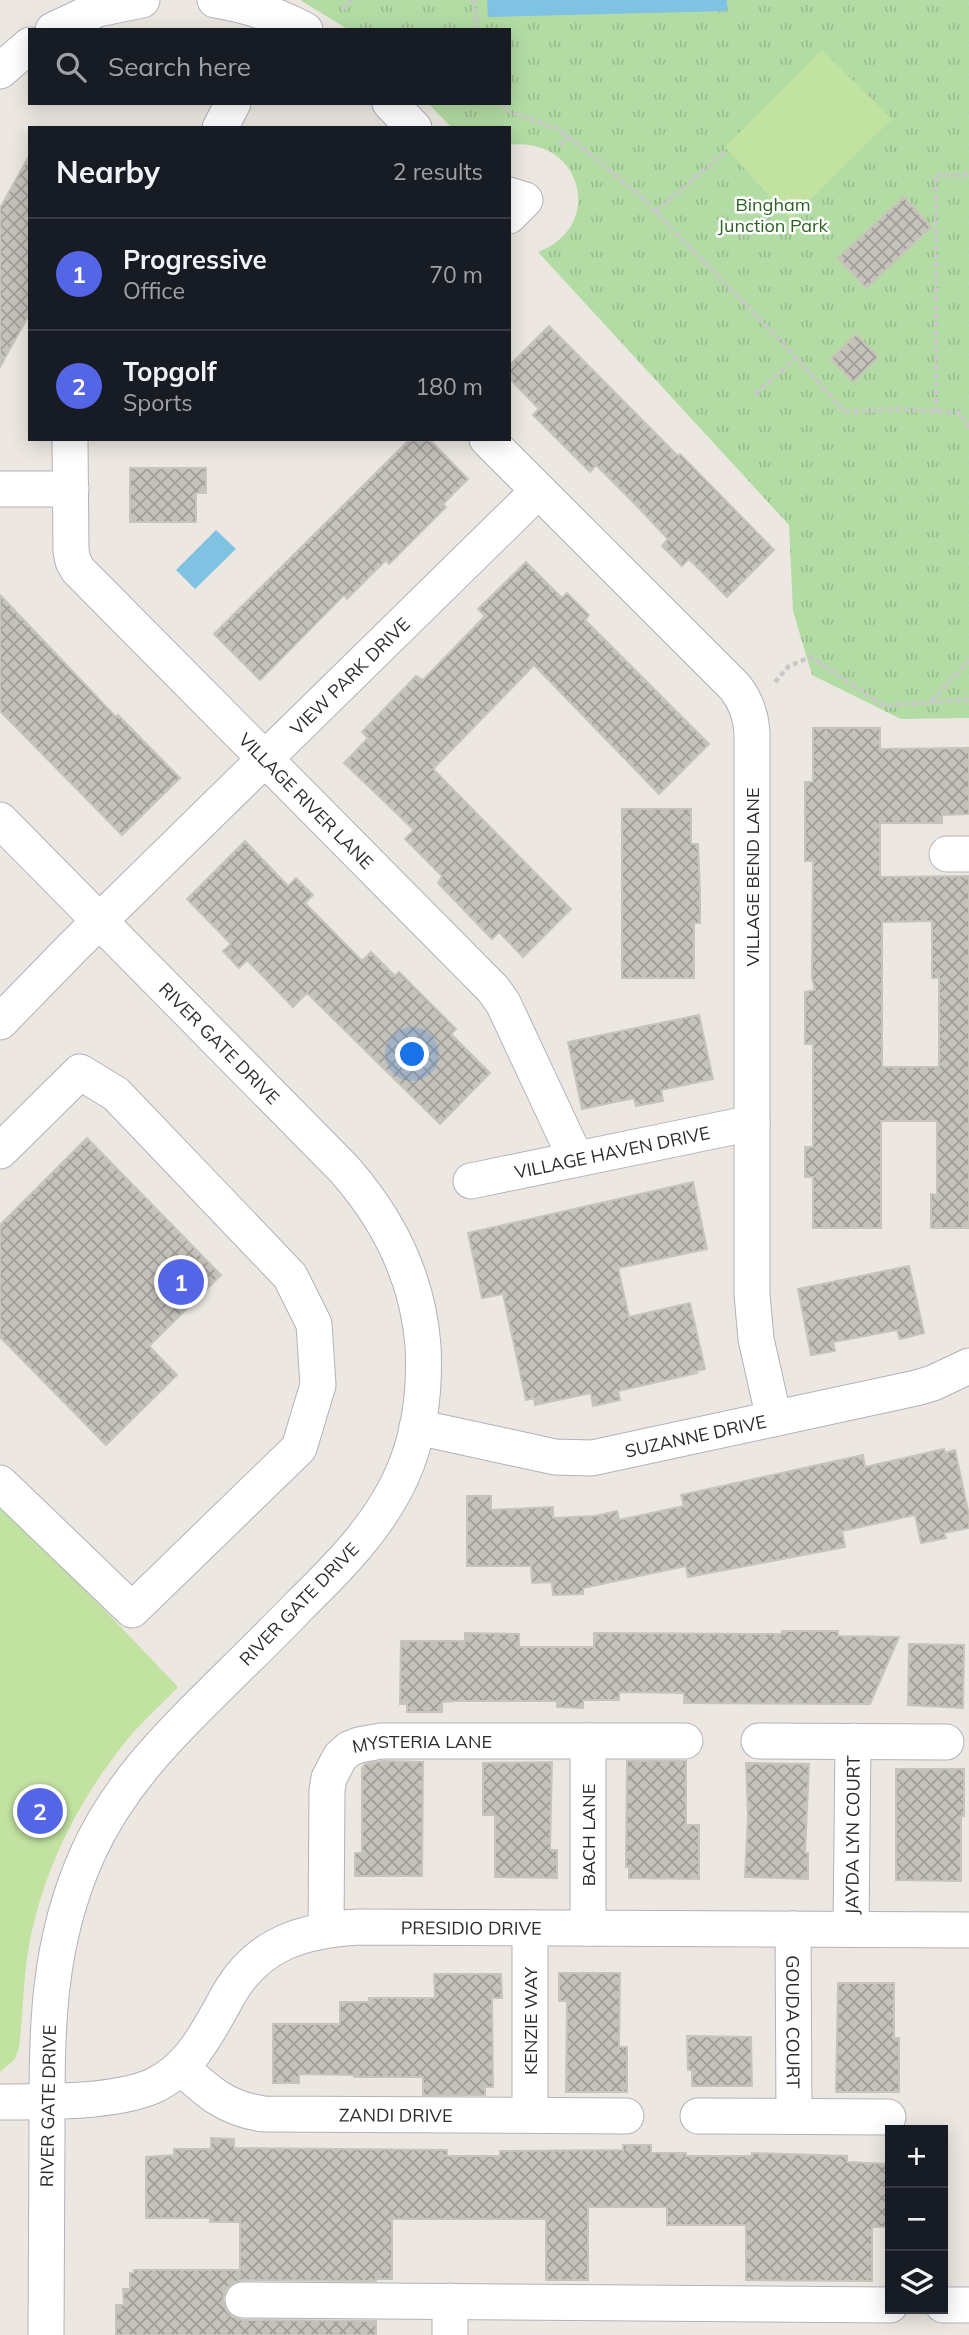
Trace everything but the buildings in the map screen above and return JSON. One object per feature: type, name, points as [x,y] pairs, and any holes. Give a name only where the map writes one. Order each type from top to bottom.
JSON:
[{"type":"street","points":[[215,0],[287,26]]},
{"type":"street","points":[[57,28],[80,16],[125,1]]},
{"type":"street","points":[[0,71],[28,47]]},
{"type":"street","points":[[220,126],[232,105]]},
{"type":"street","points":[[392,105],[412,126]]},
{"type":"street","name":"VILLAGE RIVER LANE","points":[[70,441],[71,551],[78,570],[493,989],[503,1003],[576,1159]]},
{"type":"street","name":"VILLAGE BEND LANE","points":[[489,441],[735,687],[750,715],[753,1317],[774,1419]]},
{"type":"street","points":[[0,489],[71,489]]},
{"type":"street","name":"VIEW PARK DRIVE","points":[[0,1022],[538,491]]},
{"type":"street","name":"RIVER GATE DRIVE","points":[[0,820],[344,1169],[383,1219],[403,1260],[418,1308],[424,1377],[418,1427],[407,1463],[398,1483],[362,1538],[331,1575],[142,1765],[105,1820],[76,1882],[57,1946],[49,2010],[46,2335]]},
{"type":"street","points":[[0,1151],[80,1072],[116,1094],[290,1276],[314,1324],[318,1385],[299,1448],[132,1611],[0,1483]]},
{"type":"street","name":"VILLAGE HAVEN DRIVE","points":[[471,1181],[752,1123]]},
{"type":"street","name":"SUZANNE DRIVE","points":[[418,1427],[555,1457],[579,1459],[916,1388],[969,1366]]},
{"type":"street","name":"MYSTERIA LANE","points":[[326,1930],[327,1790],[333,1767],[349,1749],[381,1741],[685,1741]]},
{"type":"street","name":"BACH LANE","points":[[588,1741],[588,1928]]},
{"type":"street","name":"JAYDA LYN COURT","points":[[760,1741],[946,1742]]},
{"type":"street","name":"JAYDA LYN COURT","points":[[852,1929],[853,1741]]},
{"type":"street","name":"PRESIDIO DRIVE","points":[[0,2102],[47,2102],[121,2095],[153,2086],[181,2067],[207,2034],[230,1991],[253,1962],[302,1934],[359,1927],[969,1930]]},
{"type":"street","name":"KENZIE WAY","points":[[530,1928],[530,2115]]},
{"type":"street","name":"GOUDA COURT","points":[[793,1929],[794,2116]]},
{"type":"street","name":"ZANDI DRIVE","points":[[181,2067],[214,2096],[236,2108],[264,2114],[625,2116]]},
{"type":"street","points":[[698,2116],[888,2117]]},
{"type":"street","points":[[243,2300],[450,2318],[811,2320],[885,2306]]},
{"type":"street","points":[[948,2305],[969,2305]]},
{"type":"path","points":[[342,9],[351,0]]},
{"type":"path","points":[[474,0],[477,28]]},
{"type":"path","points":[[503,105],[505,110],[559,129],[637,193],[845,412],[895,409],[960,413],[969,428]]},
{"type":"path","points":[[560,145],[567,136]]},
{"type":"path","points":[[656,211],[727,150]]},
{"type":"path","points":[[936,412],[936,175],[969,175]]},
{"type":"path","points":[[755,394],[796,358]]},
{"type":"path","points":[[775,682],[789,666],[811,657],[884,706],[969,699]]},
{"type":"path","points":[[931,701],[969,660]]},
{"type":"green space","name":"Bingham Junction Park","points":[[300,0],[969,0],[969,718],[901,719],[812,675],[793,611],[789,525],[538,252],[559,240],[572,223],[578,204],[576,185],[568,168],[554,154],[534,146],[511,145],[511,126],[450,126],[430,105],[511,105],[511,28],[346,28]]},
{"type":"green space","points":[[822,50],[892,119],[790,219],[725,147]]},
{"type":"green space","points":[[0,1500],[178,1687],[123,1745],[90,1792],[62,1842],[41,1896],[34,1924],[26,1964],[19,2048],[15,2059],[0,2072]]},
{"type":"water","points":[[487,0],[727,0],[727,11],[488,17]]},
{"type":"water","points":[[216,530],[236,549],[195,589],[176,570]]},
{"type":"place","name":"Progressive","points":[[181,1282]]},
{"type":"place","name":"Topgolf","points":[[40,1811]]}]
